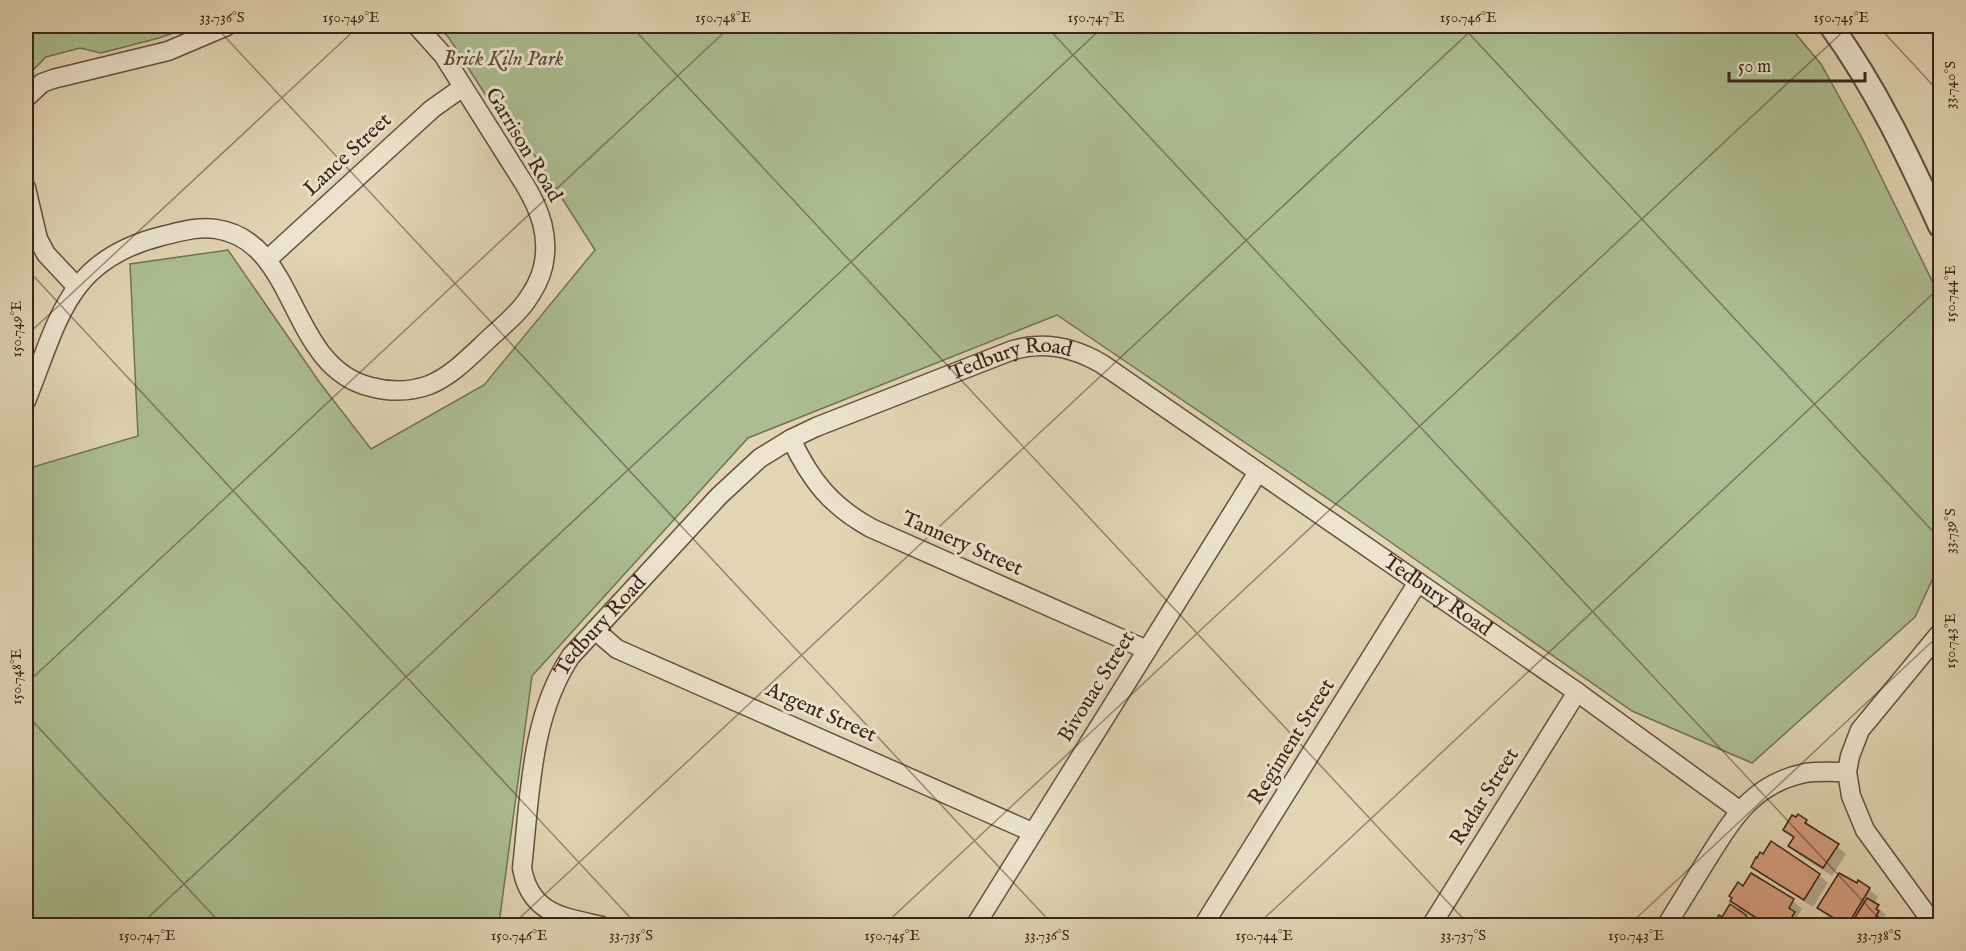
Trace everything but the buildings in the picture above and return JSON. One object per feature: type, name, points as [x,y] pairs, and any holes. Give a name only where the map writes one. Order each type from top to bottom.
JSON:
[{"type":"street","points":[[26,98],[42,83],[53,79],[168,51],[227,26]]},
{"type":"street","name":"Garrison Road","points":[[26,401],[60,314],[76,286],[100,263],[126,248],[140,242],[198,229],[215,229],[233,233],[254,247],[267,260],[324,359],[350,379],[367,386],[382,390],[412,390],[440,380],[514,316],[532,293],[543,266],[544,235],[535,203],[443,55],[417,26]]},
{"type":"street","points":[[1831,26],[1875,94],[1904,147],[1941,226]]},
{"type":"street","name":"Lance Street","points":[[267,260],[432,109],[463,87]]},
{"type":"street","points":[[26,188],[38,239],[46,254],[76,286]]},
{"type":"street","name":"Tedbury Road","points":[[602,926],[557,915],[543,907],[528,890],[522,868],[537,743],[545,708],[561,671],[571,656],[740,475],[760,458],[816,427],[1013,350],[1032,346],[1054,346],[1080,353],[1102,364],[1577,692],[1739,810]]},
{"type":"street","name":"Tannery Street","points":[[791,439],[807,471],[823,492],[854,519],[1147,650]]},
{"type":"street","name":"Bivouac Street","points":[[975,926],[1258,472]]},
{"type":"street","name":"Regiment Street","points":[[1203,926],[1418,582]]},
{"type":"street","name":"Argent Street","points":[[595,630],[617,649],[1032,832]]},
{"type":"street","points":[[1935,926],[1865,830],[1851,796],[1847,772],[1850,756],[1860,730],[1941,633]]},
{"type":"street","name":"Radar Street","points":[[1431,926],[1577,692]]},
{"type":"street","points":[[1666,926],[1739,810],[1754,796],[1787,779],[1806,773],[1847,772]]},
{"type":"green space","points":[[26,26],[193,26],[159,38],[101,53],[80,48],[46,57],[33,70],[26,72]]},
{"type":"green space","name":"Brick Kiln Park","points":[[438,26],[1789,26],[1821,64],[1862,138],[1940,297],[1940,563],[1915,617],[1752,763],[1632,711],[1346,511],[1057,315],[748,438],[532,676],[499,924],[505,925],[26,925],[26,469],[138,436],[130,264],[228,250],[320,383],[371,449],[484,385],[595,250],[507,112],[501,119],[449,38]]}]
